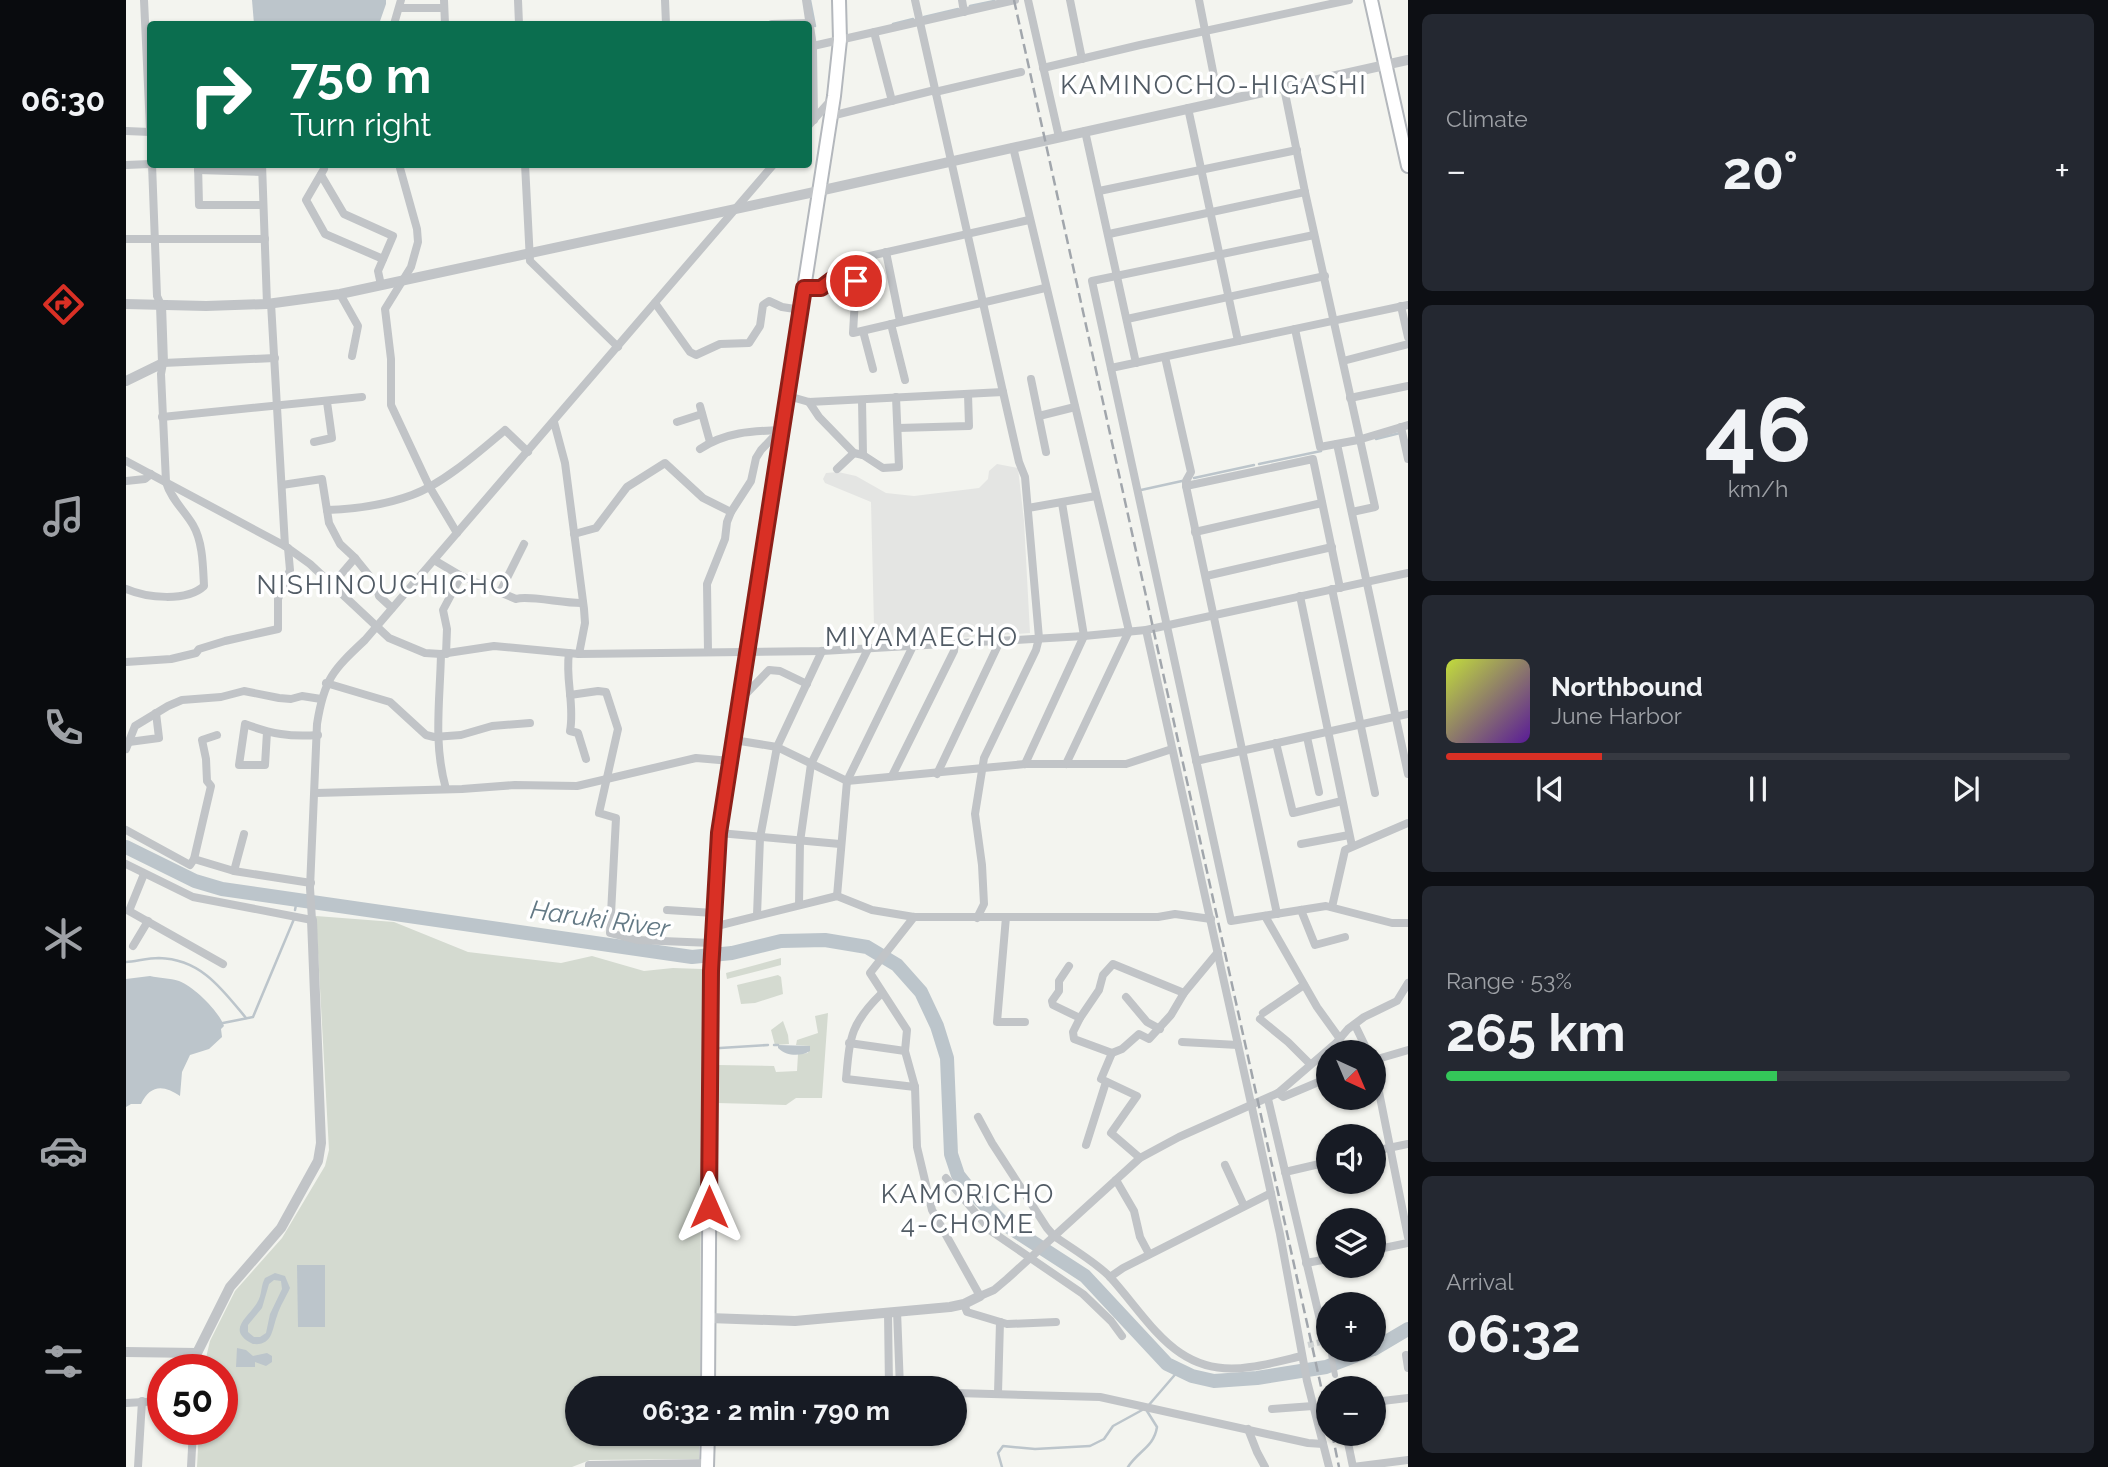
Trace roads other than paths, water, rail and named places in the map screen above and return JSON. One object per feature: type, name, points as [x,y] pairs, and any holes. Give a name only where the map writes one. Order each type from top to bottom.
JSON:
[{"type":"main road","points":[[708,1376],[711,971],[719,833],[834,96],[840,40],[839,0]]},
{"type":"main road","points":[[1371,0],[1408,166]]},
{"type":"main road","points":[[707,1465],[708,1446]]},
{"type":"street","points":[[144,0],[147,65]]},
{"type":"street","points":[[518,0],[519,21]]},
{"type":"street","points":[[665,0],[666,21]]},
{"type":"street","points":[[806,0],[811,21]]},
{"type":"street","points":[[915,0],[1019,462],[1025,477],[1039,638],[1036,650],[984,758],[975,814],[984,904],[977,918]]},
{"type":"street","points":[[962,0],[964,12]]},
{"type":"street","points":[[1028,0],[1059,137]]},
{"type":"street","points":[[1070,0],[1082,59]]},
{"type":"street","points":[[1199,0],[1219,102]]},
{"type":"street","points":[[1043,68],[1349,0]]},
{"type":"street","points":[[813,46],[1011,1]]},
{"type":"street","points":[[395,21],[400,4],[444,4]]},
{"type":"street","points":[[874,32],[892,101]]},
{"type":"street","points":[[812,34],[812,65]]},
{"type":"street","points":[[126,304],[269,304],[340,293],[819,191],[1408,60]]},
{"type":"street","points":[[831,116],[1021,72]]},
{"type":"street","points":[[1284,88],[1314,235],[1335,320],[1358,440],[1375,507],[1352,512]]},
{"type":"street","points":[[812,122],[834,96]]},
{"type":"street","points":[[1188,108],[1238,341]]},
{"type":"street","points":[[126,131],[147,130]]},
{"type":"street","points":[[1085,131],[1136,363]]},
{"type":"street","points":[[1013,147],[1129,631],[1066,764]]},
{"type":"street","points":[[1099,191],[1297,149]]},
{"type":"street","points":[[126,165],[147,164]]},
{"type":"street","points":[[126,589],[140,595],[167,597],[197,592],[204,586],[204,570],[196,533],[170,495],[166,482],[162,417],[163,363],[151,168]]},
{"type":"street","points":[[198,168],[199,205],[263,205]]},
{"type":"street","points":[[126,663],[172,659],[225,641],[278,629],[278,599],[290,570],[269,304],[262,168]]},
{"type":"street","points":[[400,168],[417,229],[418,242],[411,267],[385,309],[391,359],[391,405],[429,486],[457,533]]},
{"type":"street","points":[[525,168],[530,261],[618,347]]},
{"type":"street","points":[[126,1352],[197,1353],[230,1287],[281,1228],[318,1161],[321,1143],[311,886],[318,735],[321,699],[326,683],[334,670],[376,626],[528,452],[771,168]]},
{"type":"street","points":[[381,285],[378,271],[393,236],[344,214],[322,172],[306,200],[326,234],[383,259]]},
{"type":"street","points":[[1109,234],[1306,192]]},
{"type":"street","points":[[1029,220],[861,258],[856,281],[853,333],[1045,288]]},
{"type":"street","points":[[1314,235],[1092,281],[1231,921],[1332,907],[1392,923],[1408,923]]},
{"type":"street","points":[[126,239],[265,239]]},
{"type":"street","points":[[887,252],[901,321]]},
{"type":"street","points":[[1127,319],[1325,276]]},
{"type":"street","points":[[804,288],[821,288],[833,279],[856,281]]},
{"type":"street","points":[[340,293],[358,326],[352,356]]},
{"type":"street","points":[[655,303],[690,352],[696,355],[720,344],[749,343],[760,326],[763,305],[769,302],[801,310]]},
{"type":"street","points":[[1111,368],[1404,305],[1408,337]]},
{"type":"street","points":[[891,324],[905,380]]},
{"type":"street","points":[[1295,329],[1320,447],[1358,440],[1404,426],[1408,459]]},
{"type":"street","points":[[863,331],[873,369]]},
{"type":"street","points":[[1343,361],[1408,344]]},
{"type":"street","points":[[1165,357],[1191,472],[1186,486],[1195,532],[1244,750],[1277,914]]},
{"type":"street","points":[[126,381],[163,363],[275,358]]},
{"type":"street","points":[[1031,379],[1046,452]]},
{"type":"street","points":[[1350,398],[1408,386]]},
{"type":"street","points":[[788,396],[809,402],[1003,392]]},
{"type":"street","points":[[898,428],[969,426],[968,394]]},
{"type":"street","points":[[162,417],[362,397]]},
{"type":"street","points":[[809,402],[819,417],[854,453],[863,455],[883,468],[899,467],[896,397]]},
{"type":"street","points":[[862,400],[863,455]]},
{"type":"street","points":[[314,442],[332,438],[327,402]]},
{"type":"street","points":[[1039,416],[1075,407]]},
{"type":"street","points":[[677,422],[701,410],[710,442]]},
{"type":"street","points":[[554,422],[565,463],[583,603],[585,623],[579,654]]},
{"type":"street","points":[[327,510],[363,509],[413,495],[505,430],[528,452]]},
{"type":"street","points":[[700,449],[710,442],[743,431],[781,430]]},
{"type":"street","points":[[708,651],[708,584],[725,539],[731,512],[751,481],[756,458],[781,430]]},
{"type":"street","points":[[1337,444],[1408,774]]},
{"type":"street","points":[[837,469],[854,453]]},
{"type":"street","points":[[1186,486],[1312,459],[1332,547],[1336,588],[1375,793]]},
{"type":"street","points":[[126,461],[287,547],[310,564],[389,638],[425,653],[443,654],[494,646],[579,654],[822,651],[1084,636],[1146,630],[1408,573]]},
{"type":"street","points":[[574,534],[596,528],[627,487],[665,463],[703,498],[731,512]]},
{"type":"street","points":[[126,481],[145,479],[151,474]]},
{"type":"street","points":[[282,485],[322,479],[330,523],[340,544],[355,558],[376,584],[379,596],[392,608]]},
{"type":"street","points":[[1028,508],[1096,496]]},
{"type":"street","points":[[1025,764],[1084,636],[1062,503]]},
{"type":"street","points":[[1195,532],[1322,503]]},
{"type":"street","points":[[500,592],[524,544]]},
{"type":"street","points":[[1206,576],[1332,547]]},
{"type":"street","points":[[332,585],[355,558]]},
{"type":"street","points":[[434,560],[461,576],[516,599],[523,596],[554,602],[583,603]]},
{"type":"street","points":[[446,789],[440,769],[436,705],[447,629],[443,610],[461,576]]},
{"type":"street","points":[[1300,596],[1352,846]]},
{"type":"street","points":[[1146,630],[1271,1194],[1316,1416]]},
{"type":"street","points":[[937,774],[1000,641]]},
{"type":"street","points":[[892,776],[954,651],[955,643]]},
{"type":"street","points":[[837,897],[847,780],[913,646]]},
{"type":"street","points":[[799,905],[800,842],[811,764],[868,649]]},
{"type":"street","points":[[757,915],[760,838],[777,747],[822,651]]},
{"type":"street","points":[[569,653],[567,667],[572,720],[570,731],[578,733],[586,759]]},
{"type":"street","points":[[741,699],[769,670],[780,671],[807,684]]},
{"type":"street","points":[[326,683],[390,702],[426,735],[439,738],[468,734],[492,726],[530,723]]},
{"type":"street","points":[[128,746],[135,726],[182,700],[221,697],[244,691],[279,698],[302,696],[321,699]]},
{"type":"street","points":[[570,695],[606,692],[618,729],[599,813],[616,818],[610,933],[637,940],[712,944]]},
{"type":"street","points":[[128,746],[159,738],[156,713]]},
{"type":"street","points":[[1196,761],[1408,714]]},
{"type":"street","points":[[267,732],[265,765],[239,765],[245,724],[290,737],[318,735]]},
{"type":"street","points":[[126,830],[190,865],[194,859],[211,786],[207,781],[202,740],[217,735]]},
{"type":"street","points":[[1307,737],[1320,792]]},
{"type":"street","points":[[734,740],[777,747],[847,780],[1025,764],[1126,764],[1172,749]]},
{"type":"street","points":[[1276,743],[1293,813],[1342,801]]},
{"type":"street","points":[[316,793],[515,785],[578,786],[696,758],[731,761]]},
{"type":"street","points":[[1332,907],[1345,850],[1408,823]]},
{"type":"street","points":[[719,833],[840,844]]},
{"type":"street","points":[[234,871],[244,834]]},
{"type":"street","points":[[1301,844],[1349,835]]},
{"type":"street","points":[[194,859],[234,871],[311,886]]},
{"type":"street","points":[[126,864],[193,897],[312,918]]},
{"type":"street","points":[[144,874],[129,901],[129,911],[223,964]]},
{"type":"street","points":[[713,927],[837,897],[872,910],[914,917],[1158,917],[1175,914],[1211,919]]},
{"type":"street","points":[[667,910],[713,912]]},
{"type":"street","points":[[1301,910],[1315,945],[1345,937]]},
{"type":"street","points":[[1265,916],[1317,1007],[1340,1039]]},
{"type":"street","points":[[914,917],[870,973],[907,1030],[905,1051],[915,1087],[917,1147],[932,1210],[980,1296]]},
{"type":"street","points":[[1006,917],[998,1022],[1025,1022]]},
{"type":"street","points":[[133,946],[148,921]]},
{"type":"street","points":[[1184,993],[1112,964],[1103,975],[1099,990],[1080,1018],[1073,1032],[1074,1039],[1112,1053],[1122,1049],[1139,1034],[1149,1039],[1160,1029],[1184,993],[1218,952]]},
{"type":"street","points":[[1069,966],[1059,981],[1059,991],[1052,1001],[1080,1018]]},
{"type":"street","points":[[709,1318],[795,1321],[892,1312],[964,1304],[994,1290],[1140,1158],[1179,1137],[1278,1093],[1364,1017],[1397,1002],[1408,983]]},
{"type":"street","points":[[1304,985],[1261,1016],[1310,1064]]},
{"type":"street","points":[[882,993],[859,1018],[849,1043],[846,1079],[915,1087]]},
{"type":"street","points":[[1126,997],[1147,1022],[1160,1029]]},
{"type":"street","points":[[1355,1024],[1362,1040]]},
{"type":"street","points":[[1182,1042],[1238,1045]]},
{"type":"street","points":[[849,1043],[905,1051]]},
{"type":"street","points":[[1386,1056],[1408,1050]]},
{"type":"street","points":[[1112,1053],[1101,1079],[1137,1096],[1111,1133],[1140,1158]]},
{"type":"street","points":[[1086,1145],[1106,1082]]},
{"type":"street","points":[[1278,1093],[1283,1097],[1316,1084]]},
{"type":"street","points":[[1268,1098],[1316,1306]]},
{"type":"street","points":[[1383,1110],[1408,1237]]},
{"type":"street","points":[[978,1117],[1053,1237],[1110,1277],[1159,1336],[1180,1354],[1197,1363],[1224,1369],[1248,1368],[1303,1358]]},
{"type":"street","points":[[1386,1148],[1408,1144]]},
{"type":"street","points":[[1285,1172],[1316,1165]]},
{"type":"street","points":[[1225,1166],[1244,1206]]},
{"type":"street","points":[[946,1178],[991,1231],[1083,1294],[1111,1321],[1122,1336]]},
{"type":"street","points":[[1116,1180],[1134,1211],[1140,1237],[1149,1254]]},
{"type":"street","points":[[1110,1277],[1149,1254],[1271,1194]]},
{"type":"street","points":[[1386,1248],[1408,1243]]},
{"type":"street","points":[[1306,1263],[1316,1261]]},
{"type":"street","points":[[964,1304],[967,1312],[1007,1324],[1056,1322]]},
{"type":"street","points":[[889,1376],[892,1312]]},
{"type":"street","points":[[892,1312],[899,1376]]},
{"type":"street","points":[[998,1393],[999,1322]]},
{"type":"street","points":[[1406,1355],[1408,1368]]},
{"type":"street","points":[[1331,1362],[1335,1375]]},
{"type":"street","points":[[967,1393],[1100,1397],[1316,1444]]},
{"type":"street","points":[[1386,1401],[1408,1398]]},
{"type":"street","points":[[138,1467],[142,1401]]},
{"type":"street","points":[[126,1403],[147,1401]]},
{"type":"street","points":[[1272,1409],[1313,1406]]},
{"type":"street","points":[[1248,1429],[1265,1467]]},
{"type":"street","points":[[191,1467],[192,1445]]},
{"type":"street","points":[[1324,1446],[1329,1467]]},
{"type":"street","points":[[1349,1446],[1353,1467],[1408,1460]]},
{"type":"street","points":[[589,1467],[707,1465]]},
{"type":"waterway","points":[[810,0],[815,26]]},
{"type":"waterway","points":[[970,6],[994,1]]},
{"type":"waterway","points":[[924,17],[958,9]]},
{"type":"waterway","points":[[893,24],[913,19]]},
{"type":"waterway","points":[[1376,439],[1400,433]]},
{"type":"waterway","points":[[1259,464],[1321,451]]},
{"type":"waterway","points":[[1194,478],[1254,465]]},
{"type":"waterway","points":[[1141,490],[1182,481]]},
{"type":"waterway","name":"Haruki River","points":[[126,847],[195,881],[222,889],[692,957],[732,953],[781,941],[825,940],[867,947],[897,965],[921,992],[937,1026],[947,1058],[951,1154],[958,1175],[1003,1223],[1085,1276],[1167,1364],[1192,1376],[1214,1381],[1257,1378],[1326,1367],[1339,1362]]},
{"type":"waterway","points":[[295,910],[297,900]]},
{"type":"waterway","points":[[223,1023],[253,1017],[294,919]]},
{"type":"waterway","points":[[126,962],[159,958],[187,964],[199,970],[219,987],[246,1018]]},
{"type":"waterway","points":[[720,1048],[768,1045]]},
{"type":"waterway","name":"Haruki River","points":[[1386,1342],[1408,1329]]},
{"type":"waterway","points":[[1148,1406],[1179,1370]]},
{"type":"waterway","points":[[1002,1467],[998,1453],[1003,1446],[1035,1449],[1090,1446],[1104,1439],[1113,1426],[1144,1409]]},
{"type":"waterway","points":[[1128,1467],[1155,1434],[1157,1427],[1147,1411]]},
{"type":"tunnel","points":[[1308,1345],[1316,1343]]},
{"type":"railway","points":[[1014,0],[1319,1376]]},
{"type":"railway","points":[[1335,1446],[1339,1467]]},
{"type":"district","name":"KAMINOCHO-HIGASHI","points":[[1214,85]]},
{"type":"district","name":"NISHINOUCHICHO","points":[[384,585]]},
{"type":"district","name":"MIYAMAECHO","points":[[922,637]]},
{"type":"district","name":"KAMORICHO 4-CHOME","points":[[968,1209]]}]
